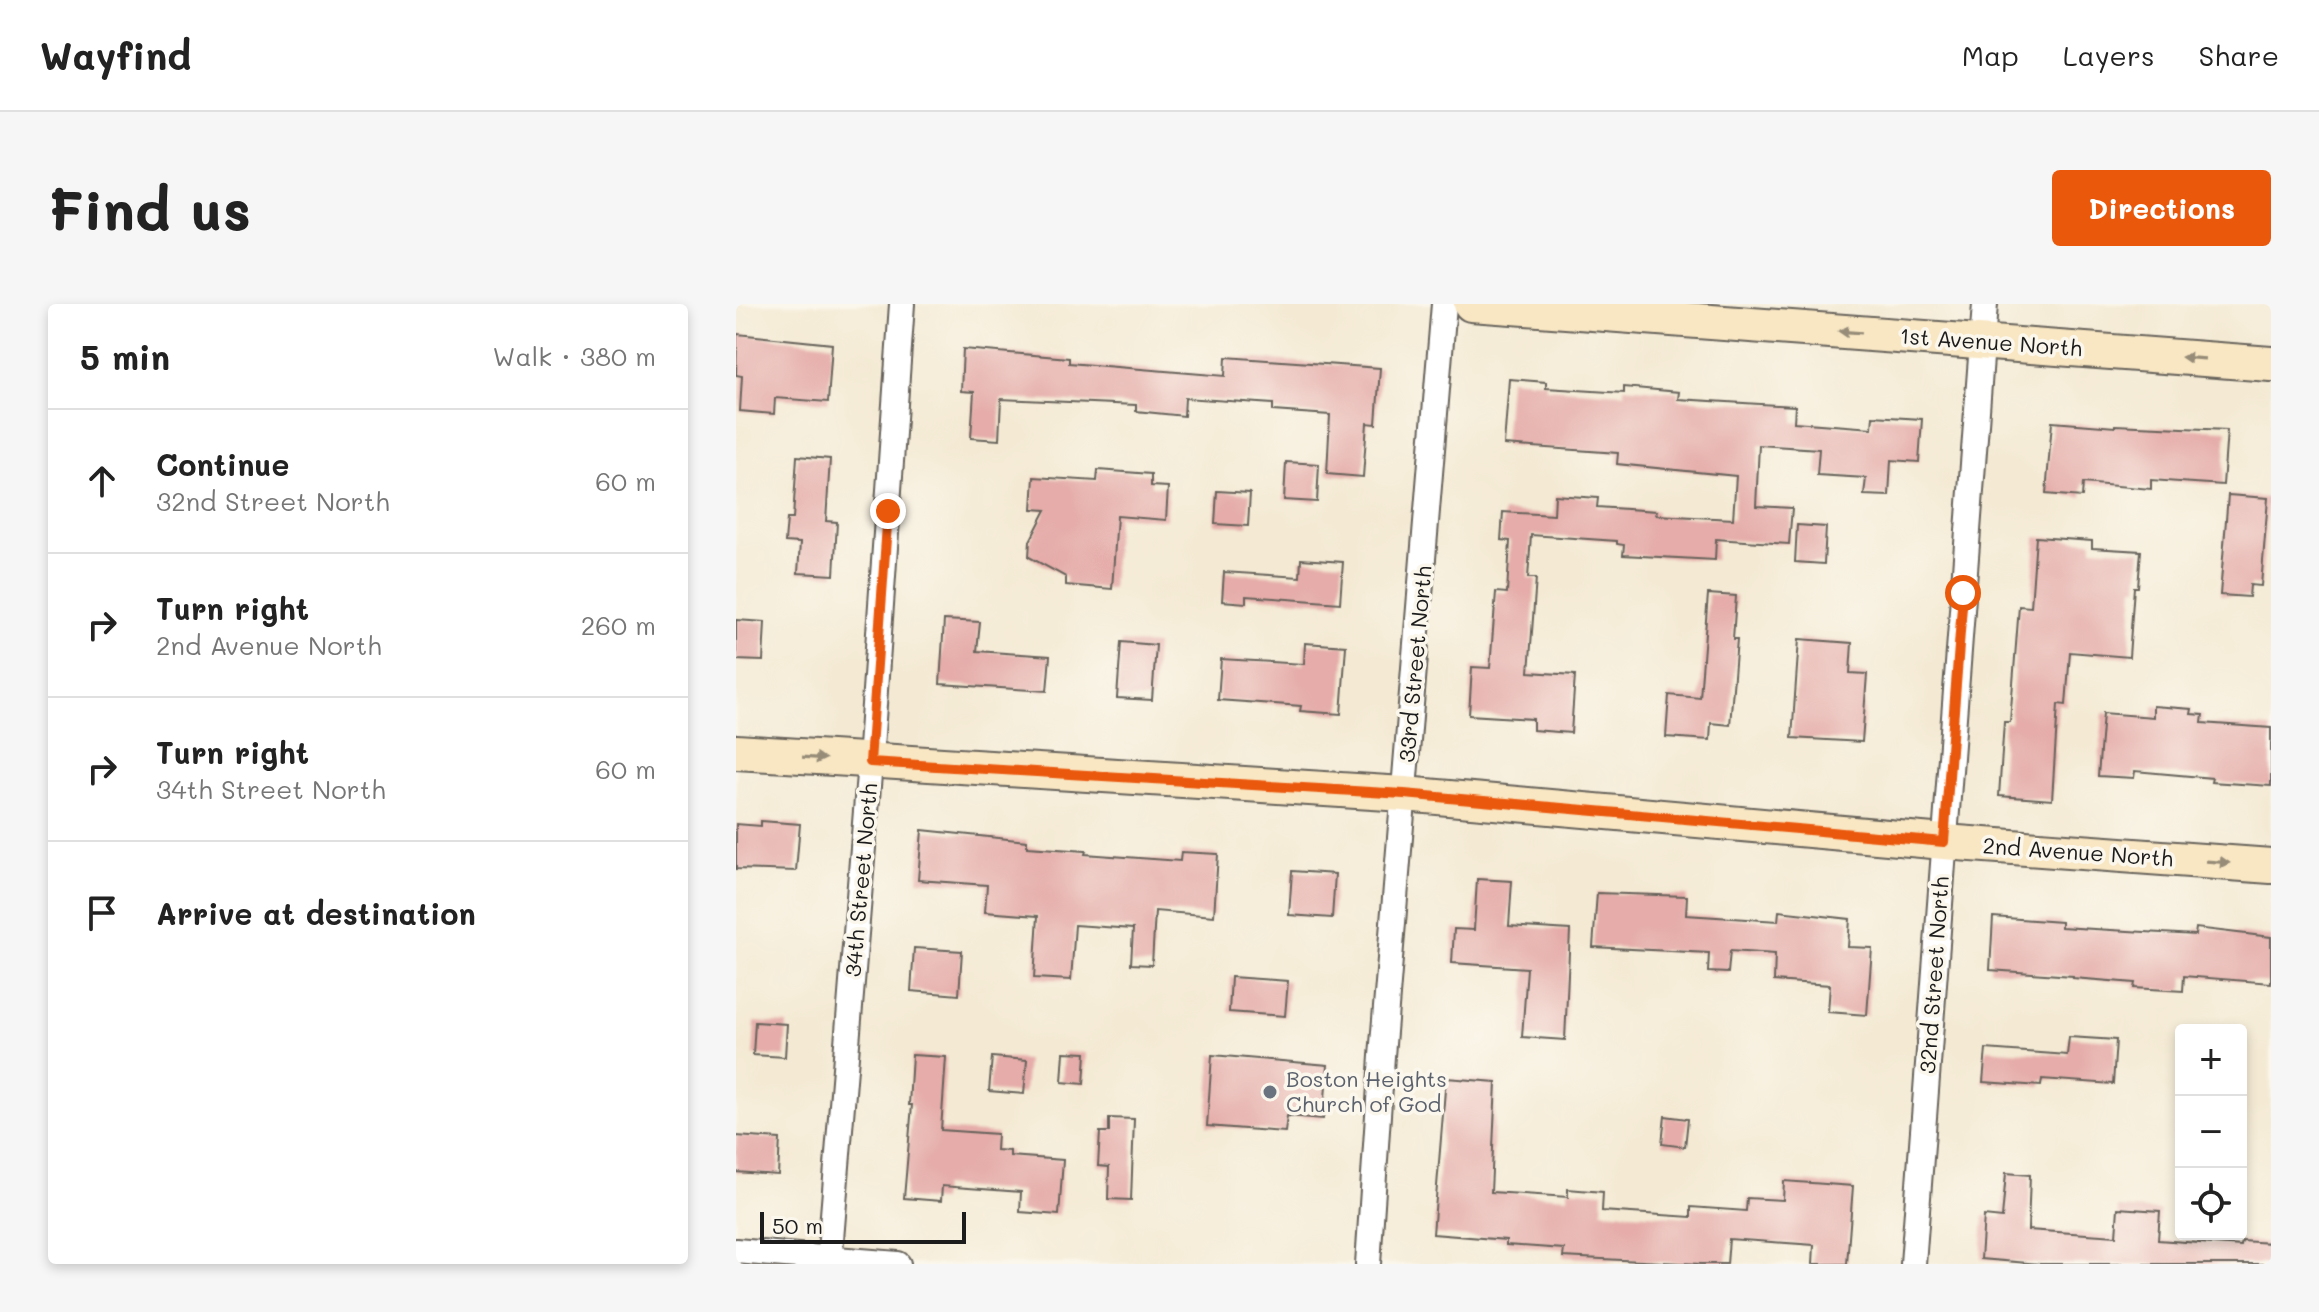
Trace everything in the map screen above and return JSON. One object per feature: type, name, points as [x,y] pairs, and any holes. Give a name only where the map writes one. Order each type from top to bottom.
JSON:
[{"type":"main road","name":"1st Avenue North","points":[[1471,304],[2271,364]]},
{"type":"main road","name":"2nd Avenue North","points":[[736,752],[1404,794],[1944,842],[2271,866]]},
{"type":"street","name":"34th Street North","points":[[830,1261],[870,762],[902,304]]},
{"type":"street","name":"33rd Street North","points":[[1368,1264],[1382,1056],[1444,304]]},
{"type":"street","name":"32nd Street North","points":[[1913,1264],[1985,304]]},
{"type":"street","points":[[736,1251],[830,1261],[898,1264]]},
{"type":"building","points":[[737,334],[832,344],[828,402],[775,398],[774,414],[740,411],[742,376],[736,375]]},
{"type":"building","points":[[963,349],[1069,358],[1069,363],[1225,376],[1226,357],[1380,368],[1376,424],[1367,423],[1363,477],[1327,474],[1330,415],[1273,411],[1273,404],[1185,398],[1184,416],[1136,411],[1136,405],[1001,399],[999,440],[971,438],[974,392],[961,391]]},
{"type":"building","points":[[1509,379],[1546,382],[1546,388],[1624,393],[1624,387],[1679,392],[1678,399],[1795,406],[1794,422],[1872,428],[1873,416],[1922,419],[1919,462],[1891,460],[1889,496],[1864,495],[1866,478],[1817,475],[1819,449],[1759,445],[1756,506],[1792,508],[1789,544],[1716,539],[1715,560],[1623,555],[1624,545],[1617,544],[1617,541],[1531,535],[1528,578],[1536,578],[1529,672],[1575,675],[1571,733],[1533,730],[1533,719],[1469,715],[1472,667],[1490,668],[1496,592],[1507,593],[1510,541],[1501,540],[1503,512],[1554,515],[1555,495],[1598,498],[1597,507],[1657,511],[1656,515],[1733,519],[1736,476],[1617,464],[1618,453],[1504,445]]},
{"type":"building","points":[[2052,422],[2227,430],[2223,485],[2151,480],[2151,489],[2083,483],[2082,497],[2046,494]]},
{"type":"building","points":[[797,456],[830,459],[826,521],[837,522],[834,575],[798,573],[800,543],[785,542],[787,519],[793,519]]},
{"type":"building","points":[[1286,462],[1319,464],[1317,502],[1284,500]]},
{"type":"building","points":[[1098,470],[1151,474],[1151,486],[1168,487],[1166,520],[1117,516],[1112,589],[1066,585],[1066,577],[1029,557],[1030,541],[1046,510],[1032,509],[1034,477],[1097,481]]},
{"type":"building","points":[[1217,491],[1250,493],[1248,526],[1215,524]]},
{"type":"building","points":[[2228,495],[2268,498],[2261,586],[2250,585],[2249,597],[2220,595]]},
{"type":"building","points":[[1797,525],[1826,527],[1824,564],[1795,562]]},
{"type":"building","points":[[2036,537],[2092,541],[2092,548],[2141,551],[2138,587],[2134,587],[2129,657],[2070,652],[2066,705],[2058,704],[2052,800],[1999,796],[2004,722],[2010,722],[2019,606],[2031,607]]},
{"type":"building","points":[[1301,559],[1343,562],[1340,603],[1246,596],[1246,603],[1222,601],[1224,572],[1300,577]]},
{"type":"building","points":[[1708,594],[1736,596],[1733,639],[1737,639],[1730,725],[1711,723],[1710,740],[1666,737],[1669,695],[1700,698]]},
{"type":"building","points":[[736,620],[765,622],[763,661],[736,660]]},
{"type":"building","points":[[944,620],[980,622],[977,651],[1050,656],[1047,691],[940,684]]},
{"type":"building","points":[[1799,639],[1852,643],[1850,673],[1867,674],[1862,742],[1792,738]]},
{"type":"building","points":[[1121,642],[1156,645],[1152,700],[1117,698]]},
{"type":"building","points":[[1305,643],[1346,646],[1341,714],[1300,711],[1301,706],[1218,700],[1221,659],[1304,664]]},
{"type":"building","points":[[2153,706],[2192,709],[2191,714],[2203,715],[2202,723],[2271,728],[2271,786],[2211,782],[2212,778],[2135,771],[2134,778],[2098,776],[2103,713],[2153,717]]},
{"type":"building","points":[[761,821],[800,824],[796,871],[736,869],[736,824],[761,826]]},
{"type":"building","points":[[922,830],[1027,841],[1027,847],[1086,851],[1085,854],[1180,861],[1181,852],[1218,854],[1214,916],[1155,911],[1152,965],[1131,964],[1133,929],[1075,925],[1071,980],[1034,978],[1038,916],[985,912],[987,885],[918,880]]},
{"type":"building","points":[[1292,871],[1335,874],[1332,918],[1289,915]]},
{"type":"building","points":[[1477,879],[1512,881],[1509,926],[1570,930],[1565,1040],[1522,1037],[1527,968],[1452,963],[1454,929],[1474,930]]},
{"type":"building","points":[[1597,893],[1687,896],[1686,915],[1778,921],[1779,911],[1850,919],[1848,947],[1872,948],[1867,1015],[1828,1012],[1830,985],[1774,981],[1775,954],[1730,951],[1728,973],[1708,972],[1709,953],[1593,947]]},
{"type":"building","points":[[1993,917],[2061,922],[2061,927],[2195,935],[2196,928],[2271,937],[2271,983],[2184,976],[2183,991],[2134,988],[2135,983],[2073,976],[1990,970]]},
{"type":"building","points":[[914,948],[962,951],[959,995],[911,991]]},
{"type":"building","points":[[1231,977],[1288,981],[1285,1016],[1229,1012]]},
{"type":"building","points":[[755,1022],[787,1024],[785,1057],[753,1055]]},
{"type":"building","points":[[2069,1037],[2116,1040],[2113,1084],[2042,1079],[2041,1086],[1983,1082],[1986,1049],[2067,1055]]},
{"type":"building","points":[[1064,1052],[1086,1053],[1084,1084],[1062,1082]]},
{"type":"building","points":[[912,1055],[946,1057],[941,1130],[997,1134],[996,1150],[1010,1151],[1010,1156],[1063,1160],[1059,1215],[1020,1212],[1021,1192],[942,1186],[941,1201],[904,1198],[912,1105],[909,1105]]},
{"type":"building","points":[[1212,1055],[1328,1065],[1323,1119],[1287,1116],[1285,1132],[1207,1126]]},
{"type":"building","points":[[992,1057],[1027,1060],[1024,1094],[989,1091]]},
{"type":"building","points":[[1446,1078],[1496,1082],[1491,1192],[1568,1197],[1568,1189],[1603,1192],[1602,1211],[1691,1217],[1691,1207],[1746,1211],[1747,1198],[1783,1200],[1784,1181],[1853,1186],[1847,1264],[1813,1264],[1814,1245],[1729,1239],[1727,1264],[1701,1264],[1563,1257],[1564,1249],[1506,1245],[1506,1240],[1433,1234]]},
{"type":"building","points":[[1665,1116],[1688,1119],[1685,1147],[1662,1144]]},
{"type":"building","points":[[1109,1118],[1134,1119],[1131,1200],[1108,1199],[1109,1167],[1098,1166],[1100,1132],[1109,1132]]},
{"type":"building","points":[[736,1136],[780,1139],[778,1175],[736,1172]]},
{"type":"building","points":[[2006,1173],[2030,1175],[2028,1230],[2116,1236],[2118,1208],[2160,1211],[2158,1240],[2241,1246],[2242,1241],[2271,1243],[2271,1264],[2040,1264],[1981,1259],[1984,1216],[2002,1218]]},
{"type":"place","name":"Boston Heights Church of God","points":[[1270,1092]]},
{"type":"route","points":[[888,511],[870,762],[1404,794],[1944,842],[1963,593]]}]
